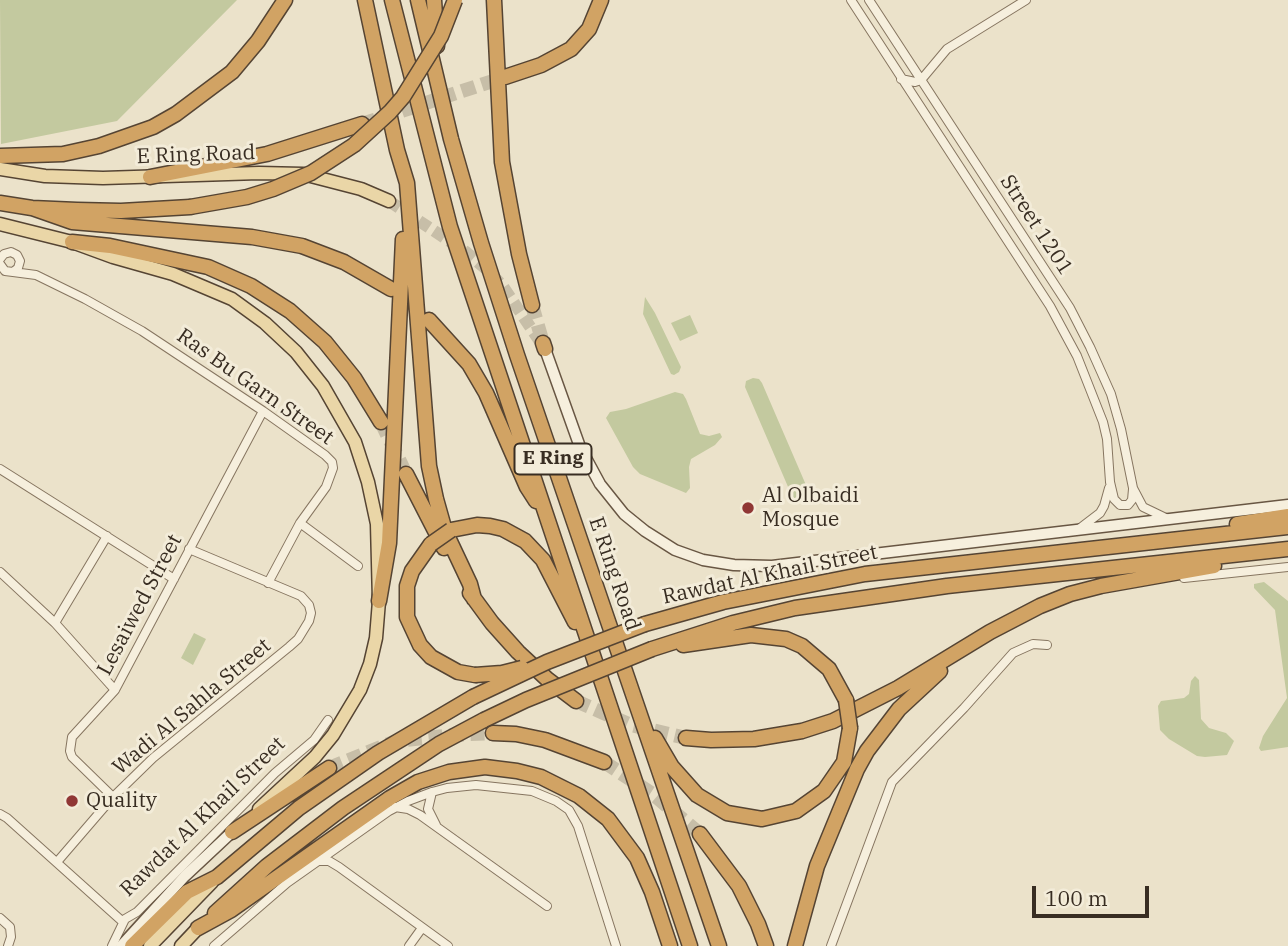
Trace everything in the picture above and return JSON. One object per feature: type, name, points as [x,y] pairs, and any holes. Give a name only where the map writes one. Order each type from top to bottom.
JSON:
[{"type":"highway","points":[[0,156],[39,156],[83,150],[124,139],[164,121],[200,98],[232,72],[266,30],[285,0]]},
{"type":"highway","points":[[365,0],[397,150],[407,183],[429,466],[445,531],[470,583],[474,599]]},
{"type":"highway","points":[[392,0],[450,227],[691,946]]},
{"type":"highway","points":[[418,0],[439,89]]},
{"type":"highway","points":[[434,0],[439,89]]},
{"type":"highway","points":[[0,203],[32,208],[121,211],[190,207],[247,197],[311,173],[354,145],[403,97],[441,36],[455,0]]},
{"type":"highway","points":[[494,0],[502,162],[519,254],[532,305]]},
{"type":"highway","points":[[505,77],[548,62],[570,49],[589,29],[601,0]]},
{"type":"highway","name":"E Ring Road","points":[[439,89],[472,215],[517,355],[719,946]]},
{"type":"highway","points":[[150,177],[267,154],[362,124]]},
{"type":"highway","points":[[379,601],[389,543],[404,256],[397,150]]},
{"type":"highway","points":[[32,208],[72,222],[252,237],[302,246],[344,262],[391,289]]},
{"type":"highway","points":[[72,242],[110,246],[208,267],[261,292],[290,311],[325,342],[354,378],[381,422]]},
{"type":"highway","points":[[429,320],[447,337],[475,374],[527,487],[548,519]]},
{"type":"highway","points":[[406,474],[474,599],[492,624],[518,652],[576,701]]},
{"type":"highway","points":[[1189,538],[1240,523],[1288,516]]},
{"type":"highway","points":[[547,662],[502,673],[475,675],[458,672],[431,657],[416,639],[407,617],[405,602],[409,579],[419,558],[431,544],[452,530],[477,525],[515,534],[525,541],[542,561],[568,611],[586,636]]},
{"type":"highway","name":"Rawdat Al Khail Street","points":[[217,877],[299,808],[378,753],[473,697],[547,662],[645,624],[723,602],[865,574],[1288,527]]},
{"type":"highway","name":"Rawdat Al Khail Street","points":[[198,928],[267,866],[343,808],[439,744],[526,700],[658,647],[733,623],[795,608],[947,586],[1288,549]]},
{"type":"highway","points":[[685,738],[765,738],[802,731],[833,721],[898,688],[1040,606],[1070,594],[1223,564],[1255,552]]},
{"type":"highway","points":[[636,703],[662,750],[685,783],[710,805],[744,818],[779,817],[803,807],[824,791],[844,762],[850,728],[850,713],[846,700],[829,669],[802,646],[786,639],[751,635],[698,644],[658,647]]},
{"type":"highway","points":[[795,946],[817,866],[867,751],[900,709],[962,649]]},
{"type":"highway","points":[[493,733],[545,740],[604,762]]},
{"type":"highway","points":[[198,928],[231,910],[390,798],[418,782],[449,772],[485,767],[541,777],[579,796],[608,819],[637,858],[652,892],[670,946]]},
{"type":"highway","points":[[232,832],[329,768]]},
{"type":"highway","points":[[700,834],[739,886],[754,914],[766,946]]},
{"type":"highway","points":[[132,946],[187,892],[217,877]]},
{"type":"main road","name":"E Ring Road","points":[[0,169],[77,178],[303,174],[361,189],[389,201]]},
{"type":"main road","points":[[0,224],[72,242],[173,274],[218,292],[253,314],[296,352],[335,404],[362,461],[377,524],[379,601],[376,638],[370,664],[346,716],[316,757],[232,832]]},
{"type":"main road","name":"Rawdat Al Khail Street","points":[[150,946],[217,877]]},
{"type":"main road","name":"Rawdat Al Khail Street","points":[[181,946],[198,928]]},
{"type":"street","name":"Street 1201","points":[[851,0],[1049,306],[1077,356],[1103,422],[1109,451],[1110,482],[1108,497],[1100,513],[1072,532]]},
{"type":"street","name":"Street 1201","points":[[869,0],[1062,297],[1090,347],[1111,394],[1133,488]]},
{"type":"street","points":[[901,79],[921,80],[953,45],[1026,0]]},
{"type":"street","points":[[911,65],[923,68],[934,63]]},
{"type":"street","points":[[11,252],[17,255],[20,261],[19,268],[3,269],[4,254],[11,252]]},
{"type":"street","name":"Ras Bu Garn Street","points":[[20,261],[36,275],[142,331],[263,411],[332,462],[333,468],[326,487],[300,523],[268,583]]},
{"type":"street","name":"Ras Bu Garn Street","points":[[3,269],[36,275]]},
{"type":"street","name":"Rawdat Al Khail Street","points":[[543,345],[580,447],[600,484],[624,514],[645,531],[676,550],[703,560],[734,565],[772,566],[1288,505]]},
{"type":"street","name":"Lesaiwed Street","points":[[113,797],[77,764],[70,751],[75,733],[115,690],[263,411]]},
{"type":"street","points":[[0,469],[174,579]]},
{"type":"street","points":[[1110,482],[1114,499],[1120,505],[1130,503],[1133,488]]},
{"type":"street","points":[[1133,488],[1143,507],[1170,520]]},
{"type":"street","points":[[300,523],[358,566]]},
{"type":"street","points":[[55,623],[107,536]]},
{"type":"street","points":[[189,550],[268,583]]},
{"type":"street","points":[[1132,580],[1185,578],[1288,567]]},
{"type":"street","points":[[1275,568],[1288,574]]},
{"type":"street","points":[[0,572],[55,623],[115,690]]},
{"type":"street","name":"Wadi Al Sahla Street","points":[[57,862],[113,797],[178,735],[298,639],[309,621],[309,605],[301,596],[268,583]]},
{"type":"street","points":[[831,946],[892,782],[1013,653],[1033,644],[1047,645]]},
{"type":"street","name":"Rawdat Al Khail Street","points":[[111,946],[123,922],[275,773],[314,740],[328,720]]},
{"type":"street","points":[[214,946],[287,883],[395,807],[432,792],[461,786],[496,785],[533,791],[563,805],[574,818],[616,946]]},
{"type":"street","points":[[432,792],[428,809],[437,828]]},
{"type":"street","points":[[395,807],[415,812],[547,905]]},
{"type":"street","points":[[0,814],[123,922]]},
{"type":"street","name":"Rawdat Al Khail Street","points":[[121,946],[163,898],[232,832]]},
{"type":"street","points":[[340,845],[337,856],[340,867]]},
{"type":"street","points":[[317,860],[329,861],[340,867],[448,946]]},
{"type":"street","points":[[0,918],[10,927],[8,946]]},
{"type":"street","points":[[409,946],[422,928]]},
{"type":"green space","points":[[0,0],[237,0],[117,121],[1,144]]},
{"type":"green space","points":[[645,297],[681,367],[674,375],[671,374],[643,314]]},
{"type":"green space","points":[[690,315],[698,333],[680,341],[671,323]]},
{"type":"green space","points":[[753,378],[762,383],[809,492],[810,498],[806,503],[798,502],[792,496],[745,387],[746,381]]},
{"type":"green space","points":[[675,392],[683,394],[686,399],[700,434],[709,436],[720,433],[722,437],[715,445],[691,459],[690,488],[686,493],[640,474],[633,467],[606,418],[610,412]]},
{"type":"green space","points":[[1264,582],[1288,601],[1288,747],[1261,751],[1259,748],[1263,736],[1287,698],[1275,610],[1254,588],[1254,584]]},
{"type":"green space","points":[[194,633],[206,639],[193,665],[181,658]]},
{"type":"green space","points":[[1195,676],[1199,680],[1201,719],[1209,728],[1226,733],[1234,741],[1227,755],[1197,756],[1169,739],[1160,730],[1158,706],[1161,701],[1184,698],[1189,694],[1191,681]]},
{"type":"tunnel","points":[[362,124],[505,77]]},
{"type":"tunnel","points":[[389,201],[466,252],[486,269],[502,285],[541,343]]},
{"type":"tunnel","points":[[532,305],[543,343]]},
{"type":"tunnel","points":[[381,422],[406,474]]},
{"type":"tunnel","points":[[576,701],[631,725],[686,738]]},
{"type":"tunnel","points":[[329,768],[396,741],[493,733]]},
{"type":"tunnel","points":[[604,762],[654,795],[700,834]]},
{"type":"place","name":"Al Olbaidi Mosque","points":[[748,508]]},
{"type":"place","name":"Quality","points":[[72,801]]}]
